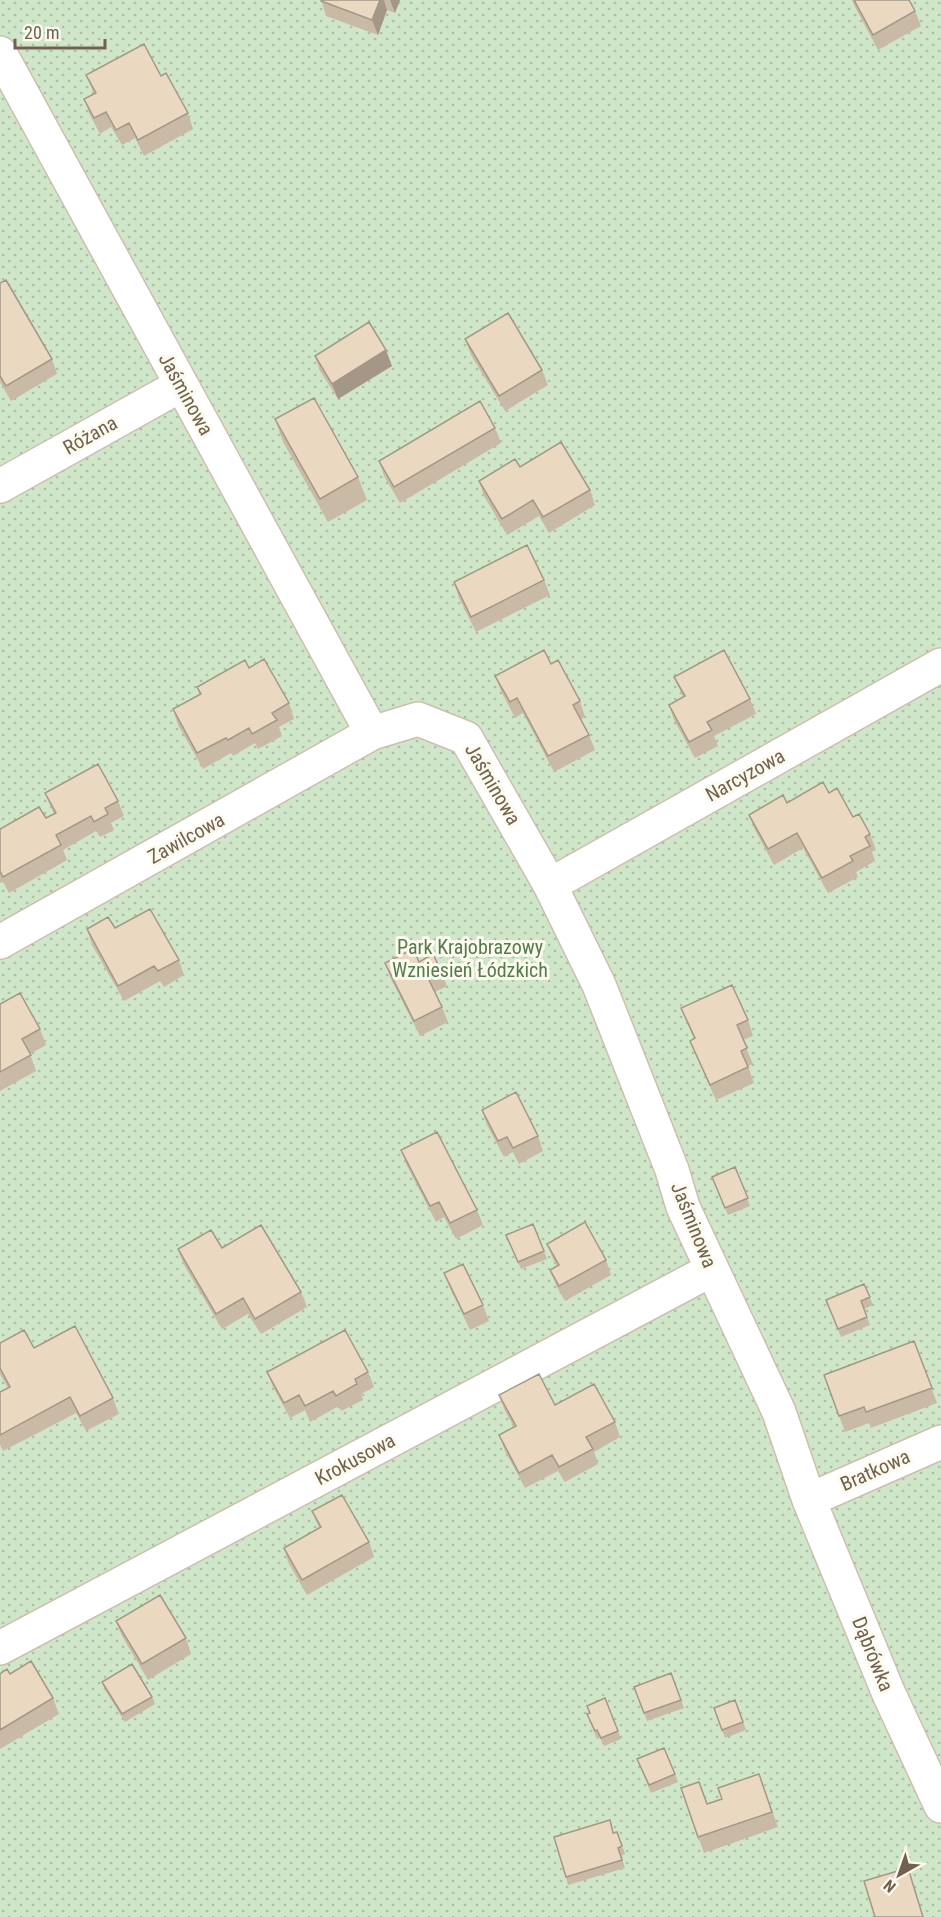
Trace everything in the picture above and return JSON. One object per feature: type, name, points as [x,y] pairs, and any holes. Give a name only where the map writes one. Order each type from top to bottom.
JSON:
[{"type":"street","name":"Jaśminowa","points":[[0,53],[372,733],[418,719],[466,738],[550,885],[599,985],[672,1170],[682,1207],[779,1412],[810,1500]]},
{"type":"street","name":"Różana","points":[[0,486],[181,385]]},
{"type":"street","name":"Narcyzowa","points":[[550,885],[941,665]]},
{"type":"street","name":"Zawilcowa","points":[[0,942],[372,733]]},
{"type":"street","name":"Krokusowa","points":[[0,1648],[711,1270]]},
{"type":"street","name":"Bratkowa","points":[[810,1500],[941,1442]]},
{"type":"street","name":"Dąbrówka","points":[[810,1500],[889,1694],[941,1806]]},
{"type":"green space","name":"Park Krajobrazowy Wzniesień Łódzkich","points":[[0,0],[941,0],[941,1917],[0,1917]]},
{"type":"building","points":[[321,0],[380,0],[372,20]]},
{"type":"building","points":[[854,0],[909,0],[915,11],[873,35]]},
{"type":"building","points":[[144,44],[161,76],[166,73],[188,113],[138,140],[129,123],[116,130],[106,112],[94,118],[84,99],[96,93],[86,75]]},
{"type":"building","points":[[6,280],[52,359],[6,386],[0,376],[0,283]]},
{"type":"building","points":[[508,313],[542,370],[499,396],[465,339]]},
{"type":"building","points":[[369,322],[386,350],[332,384],[315,356]]},
{"type":"building","points":[[314,398],[358,477],[320,499],[275,419]]},
{"type":"building","points":[[480,401],[495,428],[394,487],[379,461]]},
{"type":"building","points":[[561,442],[590,490],[543,517],[533,500],[502,519],[479,481],[515,459],[520,467]]},
{"type":"building","points":[[527,545],[544,580],[471,617],[454,582]]},
{"type":"building","points":[[544,650],[551,664],[558,660],[580,701],[573,705],[589,735],[548,756],[517,698],[510,702],[495,676]]},
{"type":"building","points":[[724,650],[750,699],[707,722],[712,730],[689,742],[669,705],[685,696],[674,677]]},
{"type":"building","points":[[264,659],[289,703],[272,713],[277,720],[252,734],[249,728],[197,753],[173,709],[201,694],[197,687],[245,660],[249,668]]},
{"type":"building","points":[[98,764],[118,801],[105,808],[108,814],[94,822],[91,816],[56,835],[61,845],[3,877],[0,871],[0,829],[39,807],[46,818],[56,813],[45,793]]},
{"type":"building","points":[[823,782],[829,793],[837,788],[853,817],[859,814],[870,834],[865,837],[870,846],[850,856],[853,861],[822,878],[797,833],[768,849],[749,815],[783,795],[787,803]]},
{"type":"building","points":[[150,909],[179,960],[158,971],[154,966],[118,986],[87,929],[108,917],[115,928]]},
{"type":"building","points":[[413,949],[419,962],[433,954],[441,971],[428,978],[442,1007],[414,1021],[385,963]]},
{"type":"building","points":[[732,985],[748,1020],[737,1025],[747,1048],[741,1051],[748,1067],[710,1085],[690,1041],[695,1038],[681,1008]]},
{"type":"building","points":[[20,993],[40,1029],[22,1039],[31,1055],[0,1072],[0,1004]]},
{"type":"building","points":[[516,1092],[538,1136],[513,1148],[507,1137],[498,1141],[482,1110]]},
{"type":"building","points":[[437,1132],[477,1210],[450,1223],[439,1202],[430,1206],[401,1150]]},
{"type":"building","points":[[735,1167],[748,1198],[725,1208],[712,1177]]},
{"type":"building","points":[[585,1222],[606,1260],[559,1286],[550,1270],[559,1265],[547,1244]]},
{"type":"building","points":[[533,1224],[544,1251],[518,1262],[506,1235]]},
{"type":"building","points":[[261,1225],[301,1292],[255,1319],[243,1298],[216,1314],[178,1249],[211,1230],[222,1248]]},
{"type":"building","points":[[463,1264],[483,1305],[464,1314],[444,1273]]},
{"type":"building","points":[[864,1284],[870,1297],[861,1301],[867,1317],[838,1329],[826,1300]]},
{"type":"building","points":[[75,1326],[113,1398],[80,1416],[70,1397],[0,1435],[0,1392],[10,1387],[0,1368],[0,1343],[24,1330],[34,1348]]},
{"type":"building","points":[[345,1330],[368,1372],[355,1379],[357,1384],[336,1396],[333,1391],[305,1406],[299,1395],[284,1403],[267,1372]]},
{"type":"building","points":[[914,1341],[932,1388],[866,1412],[864,1407],[839,1416],[824,1375]]},
{"type":"building","points":[[539,1374],[555,1405],[594,1384],[615,1422],[586,1437],[593,1449],[559,1467],[552,1455],[519,1473],[499,1435],[516,1426],[499,1395]]},
{"type":"building","points":[[342,1495],[369,1542],[302,1580],[284,1548],[321,1527],[312,1511]]},
{"type":"building","points":[[160,1595],[186,1638],[142,1664],[116,1621]]},
{"type":"building","points":[[31,1661],[53,1698],[0,1730],[0,1674],[7,1669],[10,1674]]},
{"type":"building","points":[[132,1664],[152,1697],[122,1714],[102,1682]]},
{"type":"building","points":[[671,1673],[681,1700],[644,1713],[634,1687]]},
{"type":"building","points":[[605,1698],[618,1731],[601,1738],[587,1714],[590,1713],[587,1706]]},
{"type":"building","points":[[735,1700],[743,1722],[722,1730],[714,1708]]},
{"type":"building","points":[[664,1748],[675,1774],[649,1785],[637,1759]]},
{"type":"building","points":[[759,1774],[772,1812],[698,1837],[681,1788],[699,1782],[707,1804],[722,1799],[718,1788]]},
{"type":"building","points":[[610,1820],[613,1833],[617,1832],[622,1846],[618,1848],[622,1860],[566,1877],[554,1837]]},
{"type":"building","points":[[908,1868],[923,1917],[875,1917],[864,1881]]}]
